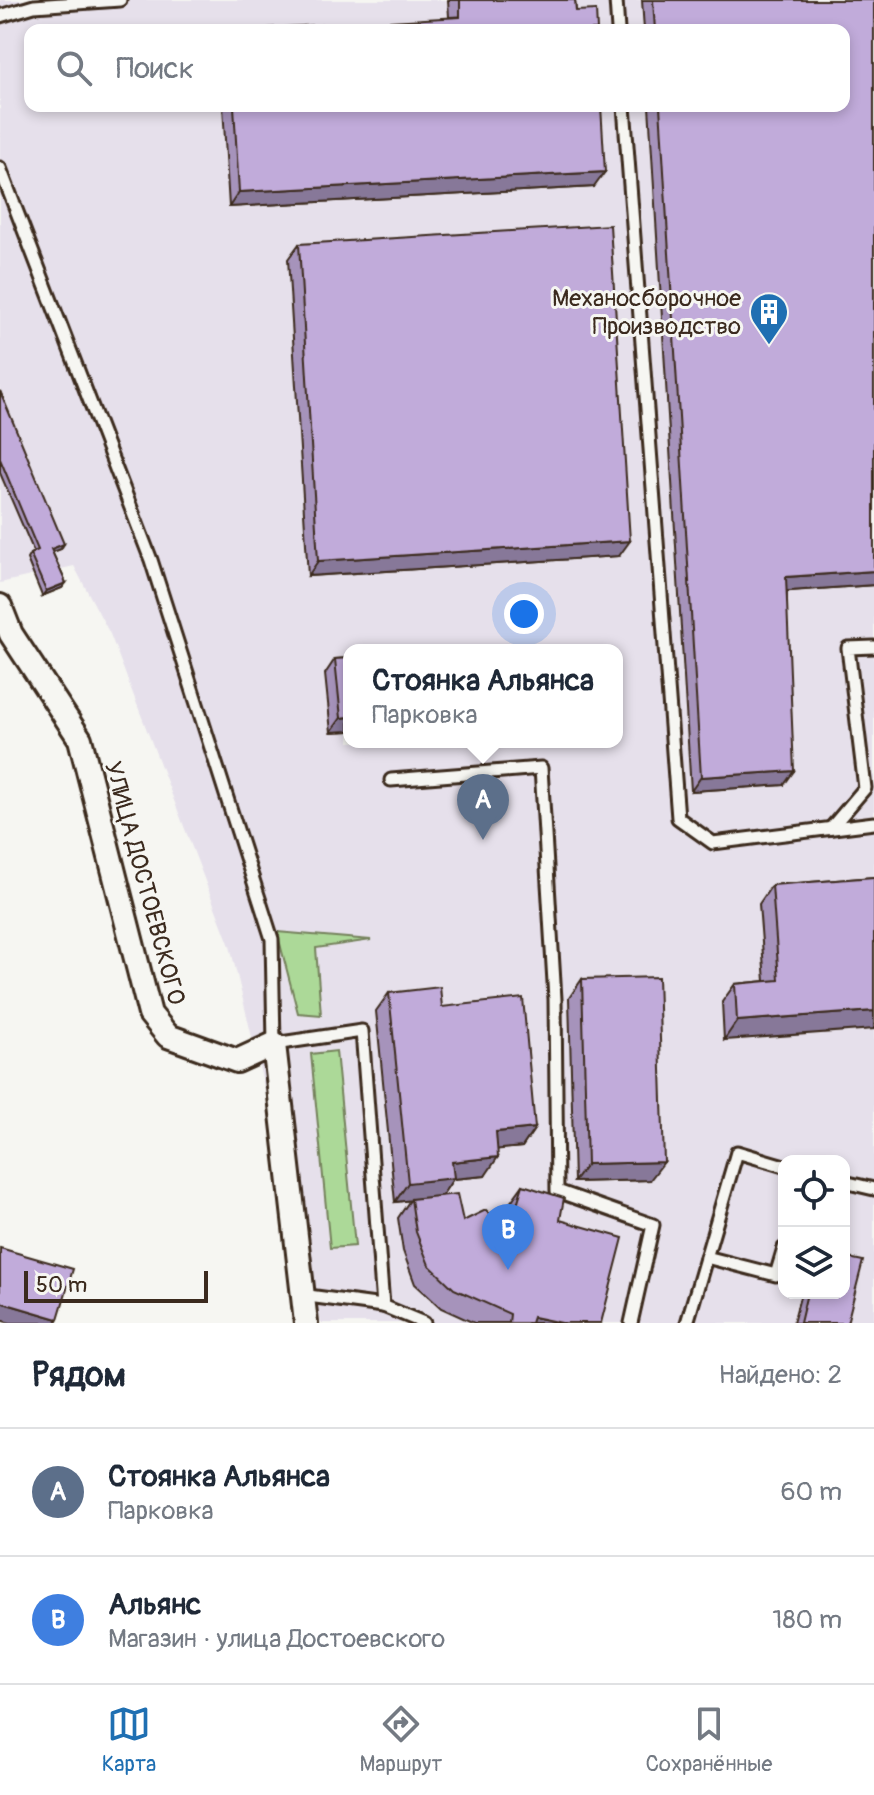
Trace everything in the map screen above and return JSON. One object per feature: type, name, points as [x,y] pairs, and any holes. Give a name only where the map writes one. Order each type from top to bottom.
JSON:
[{"type":"street","name":"УЛИЦА ДОСТОЕВСКОГО","points":[[0,606],[4,636],[80,739],[150,1014],[168,1036],[237,1061],[274,1044]]},
{"type":"street","points":[[274,1044],[306,1323]]},
{"type":"lane","points":[[0,16],[33,3],[120,0]]},
{"type":"lane","points":[[616,0],[618,24]]},
{"type":"lane","points":[[624,112],[678,818],[713,843],[874,823]]},
{"type":"lane","points":[[0,168],[151,560],[272,939],[274,1044],[362,1031],[383,1306]]},
{"type":"lane","points":[[831,828],[865,788],[848,648],[874,647]]},
{"type":"lane","points":[[391,780],[541,768],[555,999],[557,1191],[653,1225],[631,1323]]},
{"type":"lane","points":[[687,1323],[737,1152],[778,1164]]},
{"type":"lane","points":[[850,1183],[874,1189]]},
{"type":"lane","points":[[706,1257],[776,1275],[778,1268]]},
{"type":"lane","points":[[301,1295],[383,1306],[424,1323]]},
{"type":"shaded area","points":[[0,0],[874,0],[874,1323],[321,1323],[230,946],[110,634],[74,566],[0,583]]},
{"type":"green space","points":[[277,932],[371,940],[316,948],[321,1015],[298,1013]]},
{"type":"green space","points":[[336,1051],[355,1246],[330,1248],[311,1054]]},
{"type":"building","points":[[460,0],[575,0],[576,11],[596,10],[597,24],[336,24],[460,17]]},
{"type":"building","name":"Механосборочное Производство","points":[[653,0],[874,0],[874,571],[786,577],[794,771],[701,777],[660,112],[850,112],[850,24],[655,24]]},
{"type":"building","points":[[234,112],[601,112],[605,172],[239,192]]},
{"type":"building","points":[[610,225],[630,541],[318,561],[299,244]]},
{"type":"building","points":[[0,391],[64,544],[51,549],[66,583],[46,591],[30,554],[38,550],[0,459]]},
{"type":"building","points":[[343,658],[341,718],[335,659]]},
{"type":"building","points":[[874,877],[874,1011],[737,1021],[735,984],[779,980],[772,885]]},
{"type":"building","points":[[658,977],[664,1162],[587,1164],[582,979]]},
{"type":"building","points":[[440,987],[442,1007],[523,998],[535,1128],[496,1132],[498,1157],[452,1162],[454,1178],[408,1183],[389,993]]},
{"type":"building","points":[[523,1185],[564,1198],[560,1220],[623,1238],[601,1323],[562,1323],[533,1317],[531,1323],[509,1323],[510,1314],[454,1289],[429,1265],[416,1232],[411,1199],[457,1194],[463,1221],[486,1210],[508,1233]]},
{"type":"building","points":[[0,1248],[73,1269],[58,1319],[0,1302]]},
{"type":"building","points":[[850,1258],[863,1261],[847,1323],[800,1323],[806,1299],[850,1299]]},
{"type":"place","name":"Механосборочное Производство","points":[[769,346]]},
{"type":"place","name":"Стоянка Альянса","points":[[483,840]]},
{"type":"place","name":"Альянс","points":[[508,1270]]}]
